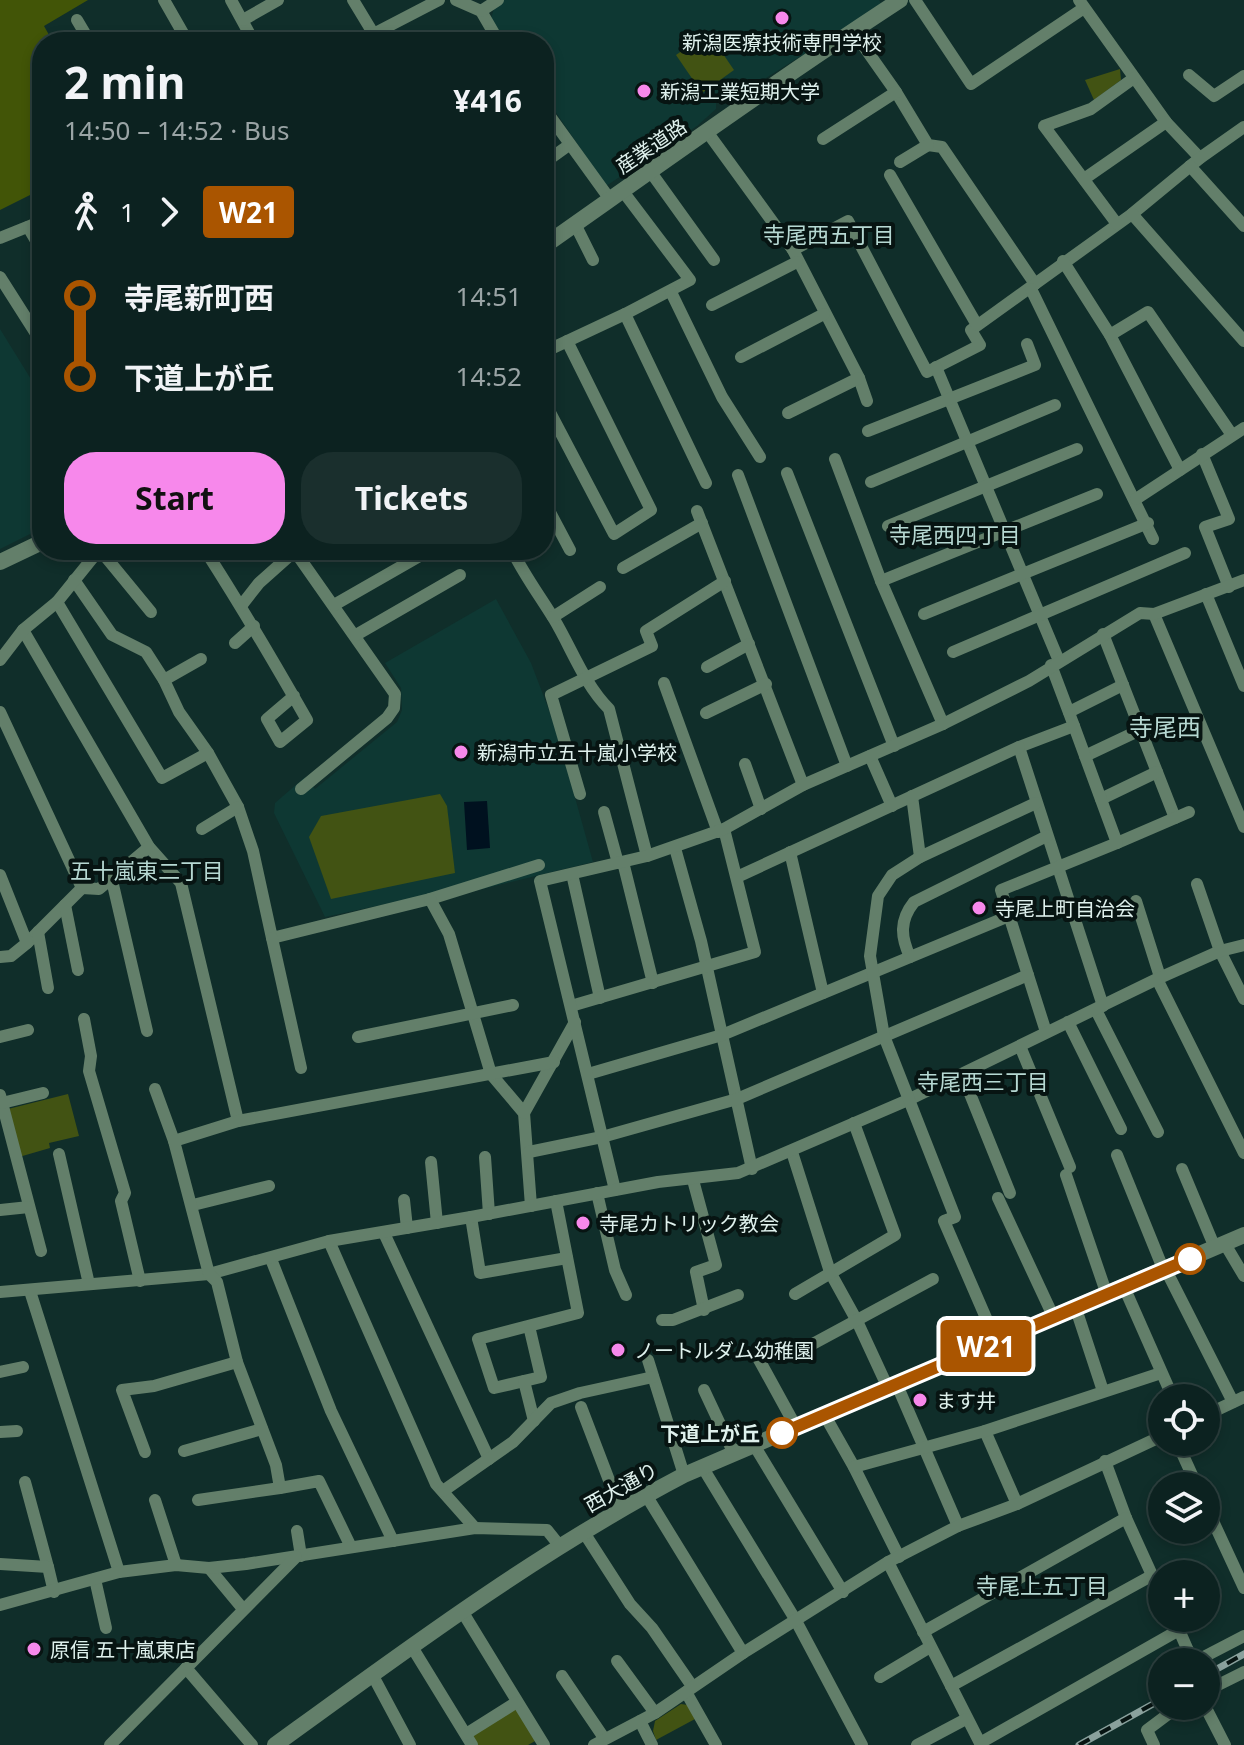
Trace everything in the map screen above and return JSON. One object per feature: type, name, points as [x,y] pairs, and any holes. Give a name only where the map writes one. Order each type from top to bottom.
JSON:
[{"type":"street","points":[[164,0],[182,32]]},
{"type":"street","points":[[231,0],[249,32]]},
{"type":"street","points":[[243,20],[278,0]]},
{"type":"street","points":[[353,0],[372,32]]},
{"type":"street","points":[[375,32],[439,0]]},
{"type":"street","points":[[456,0],[481,11],[493,32]]},
{"type":"street","points":[[481,11],[498,0]]},
{"type":"street","name":"産業道路","points":[[554,239],[708,133],[765,88],[900,0]]},
{"type":"street","points":[[915,0],[971,84],[1081,4],[1244,226]]},
{"type":"street","points":[[77,20],[84,32]]},
{"type":"street","points":[[853,31],[928,145]]},
{"type":"street","points":[[1189,75],[1214,96],[1244,76]]},
{"type":"street","points":[[1117,224],[1044,126],[1091,109],[1134,78]]},
{"type":"street","points":[[823,139],[896,92]]},
{"type":"street","points":[[1084,179],[1166,122]]},
{"type":"street","points":[[554,123],[569,145],[690,280],[554,347]]},
{"type":"street","points":[[712,305],[848,221],[927,372],[980,345],[971,330],[977,325],[1132,214],[1195,162],[1244,127]]},
{"type":"street","points":[[708,133],[795,256],[859,378],[867,401]]},
{"type":"street","points":[[554,156],[569,145]]},
{"type":"street","points":[[900,162],[928,145],[942,147],[1033,287],[1153,539]]},
{"type":"street","points":[[650,171],[714,260]]},
{"type":"street","points":[[890,175],[977,325]]},
{"type":"street","points":[[1132,214],[1244,341]]},
{"type":"street","points":[[575,224],[593,260]]},
{"type":"street","points":[[0,238],[32,225]]},
{"type":"street","points":[[28,227],[32,234]]},
{"type":"street","points":[[1063,261],[1110,335],[1180,470]]},
{"type":"street","points":[[0,277],[32,327]]},
{"type":"street","points":[[671,292],[722,397],[760,457]]},
{"type":"street","points":[[1110,335],[1148,312],[1238,431],[1136,499]]},
{"type":"street","points":[[625,314],[706,483]]},
{"type":"street","points":[[741,357],[824,314]]},
{"type":"street","points":[[554,420],[614,534],[651,510],[567,341]]},
{"type":"street","points":[[868,431],[1035,365],[1027,344]]},
{"type":"street","points":[[936,367],[1039,615],[1069,712],[1117,843]]},
{"type":"street","points":[[788,413],[859,378]]},
{"type":"street","points":[[871,482],[1055,405]]},
{"type":"street","points":[[888,526],[1077,449]]},
{"type":"street","points":[[1202,454],[1229,519],[1205,527],[1229,587]]},
{"type":"street","points":[[835,459],[881,581],[943,724]]},
{"type":"street","points":[[787,473],[894,746]]},
{"type":"street","points":[[738,475],[847,766]]},
{"type":"street","points":[[881,581],[1097,494]]},
{"type":"street","points":[[623,568],[700,517],[803,785]]},
{"type":"street","points":[[554,520],[570,550]]},
{"type":"street","points":[[924,614],[1148,523]]},
{"type":"street","points":[[0,562],[32,547]]},
{"type":"street","points":[[953,652],[1185,553]]},
{"type":"street","points":[[0,660],[23,630],[57,602],[91,560]]},
{"type":"street","points":[[107,560],[151,612]]},
{"type":"street","points":[[211,560],[294,696]]},
{"type":"street","points":[[241,606],[259,583],[284,560]]},
{"type":"street","points":[[301,789],[387,718],[394,708],[395,694],[302,560]]},
{"type":"street","points":[[334,605],[413,560]]},
{"type":"street","points":[[517,560],[529,584],[553,617],[595,695],[609,709],[647,856]]},
{"type":"street","points":[[356,635],[460,575]]},
{"type":"street","points":[[74,580],[112,635],[146,652],[238,807],[253,851],[301,1068]]},
{"type":"street","points":[[580,794],[551,695],[652,646],[646,631],[725,581]]},
{"type":"street","points":[[615,1190],[540,881],[647,856],[721,831],[803,785],[943,724],[1029,681],[1140,613],[1154,614],[1244,581]]},
{"type":"street","points":[[553,617],[600,587]]},
{"type":"street","points":[[1206,594],[1244,686]]},
{"type":"street","points":[[57,602],[162,778],[208,753]]},
{"type":"street","points":[[1154,614],[1241,812],[1244,827]]},
{"type":"street","points":[[235,643],[254,626]]},
{"type":"street","points":[[23,630],[149,847],[181,883],[238,1121]]},
{"type":"street","points":[[1103,634],[1175,818]]},
{"type":"street","points":[[707,667],[749,644]]},
{"type":"street","points":[[164,680],[201,659]]},
{"type":"street","points":[[571,1006],[755,952],[737,877],[664,683]]},
{"type":"street","points":[[706,713],[766,684]]},
{"type":"street","points":[[1069,712],[1123,685]]},
{"type":"street","points":[[0,712],[82,888]]},
{"type":"street","points":[[737,877],[1019,747],[1074,726]]},
{"type":"street","points":[[1085,756],[1140,730]]},
{"type":"street","points":[[1019,747],[1099,1008],[1158,1132]]},
{"type":"street","points":[[870,756],[892,806]]},
{"type":"street","points":[[745,764],[761,809]]},
{"type":"street","points":[[1101,799],[1157,772]]},
{"type":"street","points":[[912,796],[920,857]]},
{"type":"street","points":[[996,1341],[944,1221],[955,1217],[884,1036],[870,956],[878,896],[892,875],[920,857],[1036,803]]},
{"type":"street","points":[[202,829],[238,807]]},
{"type":"street","points":[[604,812],[621,862],[653,983]]},
{"type":"street","points":[[1046,1032],[1001,890],[1189,812]]},
{"type":"street","points":[[910,957],[902,938],[906,912],[914,902],[1047,836]]},
{"type":"street","points":[[0,957],[11,956],[27,943],[82,888],[99,889],[149,847]]},
{"type":"street","points":[[675,848],[752,1169]]},
{"type":"street","points":[[790,852],[823,993]]},
{"type":"street","points":[[272,938],[430,899],[539,865]]},
{"type":"street","points":[[572,874],[600,998]]},
{"type":"street","points":[[0,875],[27,943]]},
{"type":"street","points":[[111,876],[147,1031]]},
{"type":"street","points":[[1197,884],[1220,951],[1244,999]]},
{"type":"street","points":[[430,899],[449,934],[491,1074],[524,1113],[531,1206]]},
{"type":"street","points":[[1136,901],[1158,978],[1244,1153]]},
{"type":"street","points":[[65,905],[78,970]]},
{"type":"street","points":[[588,1074],[722,1035],[1009,916]]},
{"type":"street","points":[[38,932],[48,988]]},
{"type":"street","points":[[0,1292],[209,1274],[329,1241],[658,1182],[693,1180],[752,1169],[908,1100],[1158,978],[1220,951],[1244,945]]},
{"type":"street","points":[[529,1152],[602,1137],[737,1099],[1028,975]]},
{"type":"street","points":[[358,1037],[513,1005]]},
{"type":"street","points":[[84,1019],[91,1056],[89,1071],[125,1193],[121,1201],[140,1281]]},
{"type":"street","points":[[524,1113],[575,1022]]},
{"type":"street","points":[[1068,1022],[1121,1129]]},
{"type":"street","points":[[0,1037],[28,1030]]},
{"type":"street","points":[[1020,1046],[1068,1171],[1107,1295]]},
{"type":"street","points":[[174,1141],[238,1121],[554,1062]]},
{"type":"street","points":[[962,1074],[1004,1196],[1054,1318]]},
{"type":"street","points":[[155,1089],[193,1205],[209,1274],[217,1282],[237,1362],[276,1465],[280,1488]]},
{"type":"street","points":[[41,1251],[4,1130],[1,1099],[43,1093]]},
{"type":"street","points":[[795,1294],[895,1235],[854,1123]]},
{"type":"street","points":[[792,1152],[830,1272],[924,1450],[958,1526]]},
{"type":"street","points":[[59,1154],[89,1284]]},
{"type":"street","points":[[1117,1155],[1165,1271],[1244,1413]]},
{"type":"street","points":[[485,1157],[489,1214]]},
{"type":"street","points":[[431,1162],[437,1223]]},
{"type":"street","points":[[1182,1169],[1220,1246],[1244,1276]]},
{"type":"street","points":[[693,1180],[716,1265],[696,1272],[704,1310]]},
{"type":"street","points":[[193,1205],[269,1186]]},
{"type":"street","points":[[597,1193],[615,1270],[626,1295]]},
{"type":"street","points":[[404,1200],[407,1228]]},
{"type":"street","points":[[529,1326],[541,1377],[494,1388],[478,1339],[578,1313],[556,1201]]},
{"type":"street","points":[[0,1210],[29,1207]]},
{"type":"street","points":[[471,1217],[480,1273],[567,1258]]},
{"type":"street","points":[[384,1233],[489,1459]]},
{"type":"street","name":"西大通り","points":[[275,1745],[559,1545],[684,1475],[1244,1235]]},
{"type":"street","points":[[329,1241],[436,1484],[475,1528]]},
{"type":"street","points":[[271,1259],[331,1411],[393,1541]]},
{"type":"street","points":[[796,1353],[933,1279]]},
{"type":"street","points":[[1124,1287],[1166,1384]]},
{"type":"street","points":[[30,1291],[119,1572]]},
{"type":"street","points":[[662,1320],[673,1320],[704,1310],[738,1295]]},
{"type":"street","points":[[1076,1309],[1103,1391]]},
{"type":"street","points":[[757,1356],[796,1427]]},
{"type":"street","points":[[648,1360],[684,1475]]},
{"type":"street","points":[[145,1452],[122,1390],[154,1386],[237,1362]]},
{"type":"street","points":[[0,1372],[23,1367]]},
{"type":"street","points":[[854,1467],[924,1450],[1161,1373]]},
{"type":"street","points":[[443,1491],[513,1442],[551,1403],[580,1393],[653,1377]]},
{"type":"street","points":[[524,1381],[534,1421]]},
{"type":"street","points":[[704,1390],[734,1454]]},
{"type":"street","points":[[581,1407],[620,1509]]},
{"type":"street","points":[[824,1414],[854,1467],[923,1632],[980,1743],[1175,1632]]},
{"type":"street","points":[[184,1451],[262,1429]]},
{"type":"street","points":[[0,1432],[17,1431]]},
{"type":"street","points":[[985,1431],[1017,1504]]},
{"type":"street","points":[[562,1676],[599,1742],[655,1713],[795,1619],[893,1560],[958,1526],[1017,1504],[1148,1442]]},
{"type":"street","points":[[754,1445],[843,1592]]},
{"type":"street","points":[[1105,1461],[1148,1569]]},
{"type":"street","points":[[703,1468],[795,1619],[862,1745]]},
{"type":"street","points":[[198,1500],[319,1481],[351,1547]]},
{"type":"street","points":[[25,1482],[54,1592]]},
{"type":"street","points":[[646,1495],[743,1653]]},
{"type":"street","points":[[155,1500],[176,1565]]},
{"type":"street","points":[[923,1632],[1126,1518]]},
{"type":"street","points":[[0,1605],[119,1572],[176,1565],[209,1568],[475,1528],[547,1530],[559,1545]]},
{"type":"street","points":[[297,1531],[299,1556]]},
{"type":"street","points":[[583,1531],[630,1604],[652,1628],[689,1689],[716,1745]]},
{"type":"street","points":[[1220,1536],[1244,1588]]},
{"type":"street","points":[[110,1745],[299,1556]]},
{"type":"street","points":[[0,1564],[48,1567]]},
{"type":"street","points":[[209,1568],[243,1609]]},
{"type":"street","points":[[951,1686],[1148,1578]]},
{"type":"street","points":[[95,1579],[106,1628]]},
{"type":"street","points":[[462,1611],[544,1745]]},
{"type":"street","points":[[1220,1648],[1244,1636]]},
{"type":"street","points":[[412,1647],[469,1740],[517,1702]]},
{"type":"street","points":[[880,1677],[930,1647]]},
{"type":"street","points":[[617,1661],[655,1713]]},
{"type":"street","points":[[186,1668],[252,1745]]},
{"type":"street","points":[[1220,1684],[1244,1672]]},
{"type":"street","points":[[372,1674],[410,1745]]},
{"type":"street","points":[[917,1745],[966,1719]]},
{"type":"street","points":[[1154,1745],[1147,1730],[1160,1720]]},
{"type":"street","points":[[1212,1720],[1225,1745]]},
{"type":"street","points":[[640,1721],[652,1745]]},
{"type":"shaded area","name":"新潟工業短期大学","points":[[503,0],[879,0],[882,5],[758,83],[732,98],[725,96],[716,102],[716,109],[697,126],[606,186],[554,110],[554,32],[500,32],[491,19],[495,5]]},
{"type":"shaded area","points":[[0,329],[32,381],[32,533],[0,549]]},
{"type":"shaded area","name":"新潟市立五十嵐小学校","points":[[496,599],[531,663],[555,726],[593,862],[437,900],[433,894],[325,917],[274,813],[275,803],[305,777],[315,789],[397,722],[402,710],[401,688],[385,663]]},
{"type":"shaded area","points":[[487,801],[490,848],[467,850],[464,802]]},
{"type":"green space","points":[[0,0],[88,0],[44,26],[47,32],[32,32],[32,194],[0,210]]},
{"type":"green space","points":[[708,32],[734,70],[702,93],[676,55]]},
{"type":"green space","points":[[1120,69],[1121,80],[1094,100],[1085,80]]},
{"type":"green space","points":[[440,794],[447,806],[455,873],[331,899],[309,837],[321,816]]},
{"type":"green space","points":[[68,1094],[79,1136],[49,1143],[50,1148],[19,1157],[8,1109]]},
{"type":"green space","points":[[681,1704],[688,1705],[695,1719],[656,1740],[653,1731],[655,1721]]},
{"type":"green space","points":[[516,1706],[537,1740],[528,1745],[475,1745],[469,1735]]},
{"type":"railway","points":[[1220,1667],[1244,1654]]},
{"type":"railway","points":[[1079,1745],[1148,1707]]},
{"type":"bus line","name":"W21","points":[[782,1433],[1190,1259]]},
{"type":"place","name":"新潟医療技術専門学校","points":[[782,18]]},
{"type":"place","name":"新潟工業短期大学","points":[[644,91]]},
{"type":"place","name":"新潟市立五十嵐小学校","points":[[461,752]]},
{"type":"place","name":"寺尾上町自治会","points":[[979,908]]},
{"type":"place","name":"寺尾カトリック教会","points":[[583,1223]]},
{"type":"place","name":"ノートルダム幼稚園","points":[[618,1350]]},
{"type":"place","name":"ます井","points":[[920,1400]]},
{"type":"place","name":"下道上が丘","points":[[782,1433]]},
{"type":"place","name":"原信 五十嵐東店","points":[[34,1649]]},
{"type":"district","name":"寺尾西五丁目","points":[[829,234]]},
{"type":"district","name":"寺尾西四丁目","points":[[955,534]]},
{"type":"district","name":"寺尾西","points":[[1165,726]]},
{"type":"district","name":"五十嵐東二丁目","points":[[147,870]]},
{"type":"district","name":"寺尾西三丁目","points":[[983,1081]]},
{"type":"district","name":"寺尾上五丁目","points":[[1042,1585]]}]
